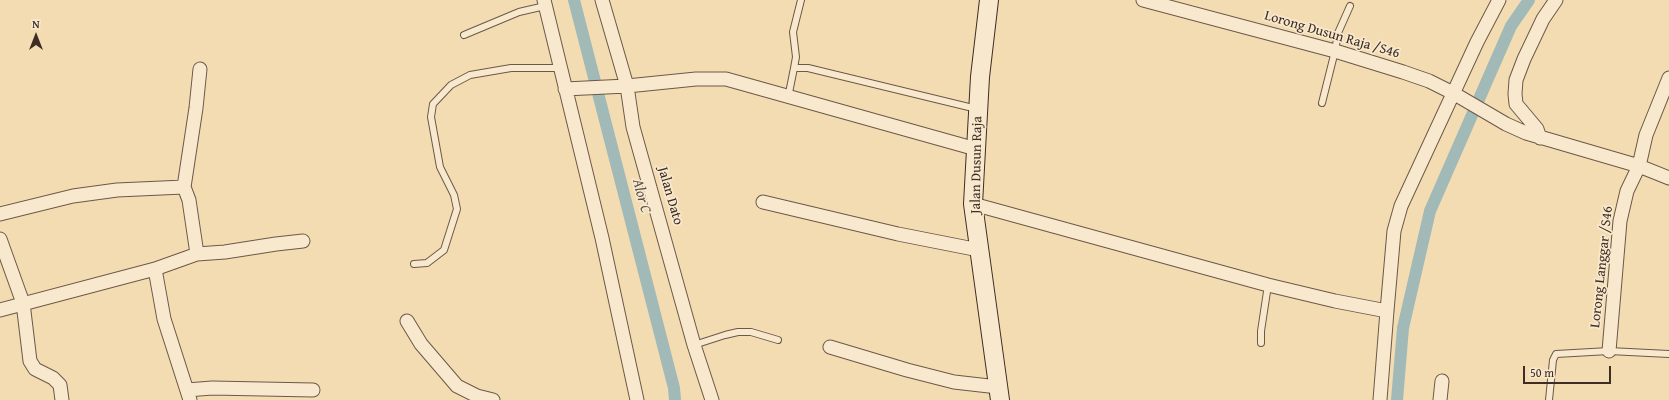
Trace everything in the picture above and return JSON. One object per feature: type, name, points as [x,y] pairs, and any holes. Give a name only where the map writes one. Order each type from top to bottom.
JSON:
[{"type":"main road","name":"Jalan Dusun Raja","points":[[989,0],[978,109],[974,204],[999,393]]},
{"type":"street","name":"Jalan Dato","points":[[602,0],[625,86],[634,127],[694,345],[712,400]]},
{"type":"street","name":"Lorong Dusun Raja /S46","points":[[1143,0],[1335,51],[1423,78],[1458,95],[1498,119],[1540,138],[1639,166],[1669,178]]},
{"type":"street","points":[[1380,400],[1394,231],[1401,206],[1458,95],[1476,42],[1499,0]]},
{"type":"street","points":[[1540,138],[1537,129],[1516,104],[1514,94],[1516,80],[1524,59],[1543,20],[1556,0]]},
{"type":"street","points":[[544,3],[559,68],[568,89],[637,400]]},
{"type":"street","points":[[197,254],[189,200],[184,187],[196,108],[200,69]]},
{"type":"street","name":"Lorong Langgar /S46","points":[[1609,351],[1620,222],[1627,191],[1639,166],[1646,135],[1669,78]]},
{"type":"street","points":[[568,89],[625,86],[696,79],[726,79],[788,98],[976,149]]},
{"type":"street","points":[[0,214],[81,195],[118,190],[184,187]]},
{"type":"street","points":[[763,202],[898,234],[979,250]]},
{"type":"street","points":[[974,204],[1268,285],[1335,301],[1387,310]]},
{"type":"street","points":[[0,239],[23,303],[30,361],[35,369],[53,378],[60,385],[62,400]]},
{"type":"street","points":[[0,310],[155,269],[197,254],[225,252],[303,241]]},
{"type":"street","points":[[155,269],[164,319],[189,395],[212,388],[313,390]]},
{"type":"street","points":[[407,321],[421,344],[457,386],[477,396],[493,400]]},
{"type":"street","points":[[830,347],[907,370],[999,393]]},
{"type":"street","points":[[1440,400],[1442,381]]},
{"type":"lane","points":[[788,98],[796,57],[793,32],[801,0]]},
{"type":"lane","points":[[464,35],[544,3]]},
{"type":"lane","points":[[1322,103],[1340,24],[1350,6]]},
{"type":"lane","points":[[414,264],[427,263],[444,250],[457,209],[454,195],[440,167],[431,117],[433,104],[451,85],[470,75],[511,68],[559,68]]},
{"type":"lane","points":[[794,68],[808,68],[978,109]]},
{"type":"lane","points":[[1261,343],[1268,285]]},
{"type":"lane","points":[[694,345],[738,332],[751,332],[778,340]]},
{"type":"lane","points":[[1549,400],[1553,360],[1556,354],[1609,351],[1669,354]]},
{"type":"waterway","name":"Alor C","points":[[574,0],[674,388],[675,400]]},
{"type":"waterway","points":[[1397,400],[1403,328],[1430,211],[1511,26],[1529,0]]}]
